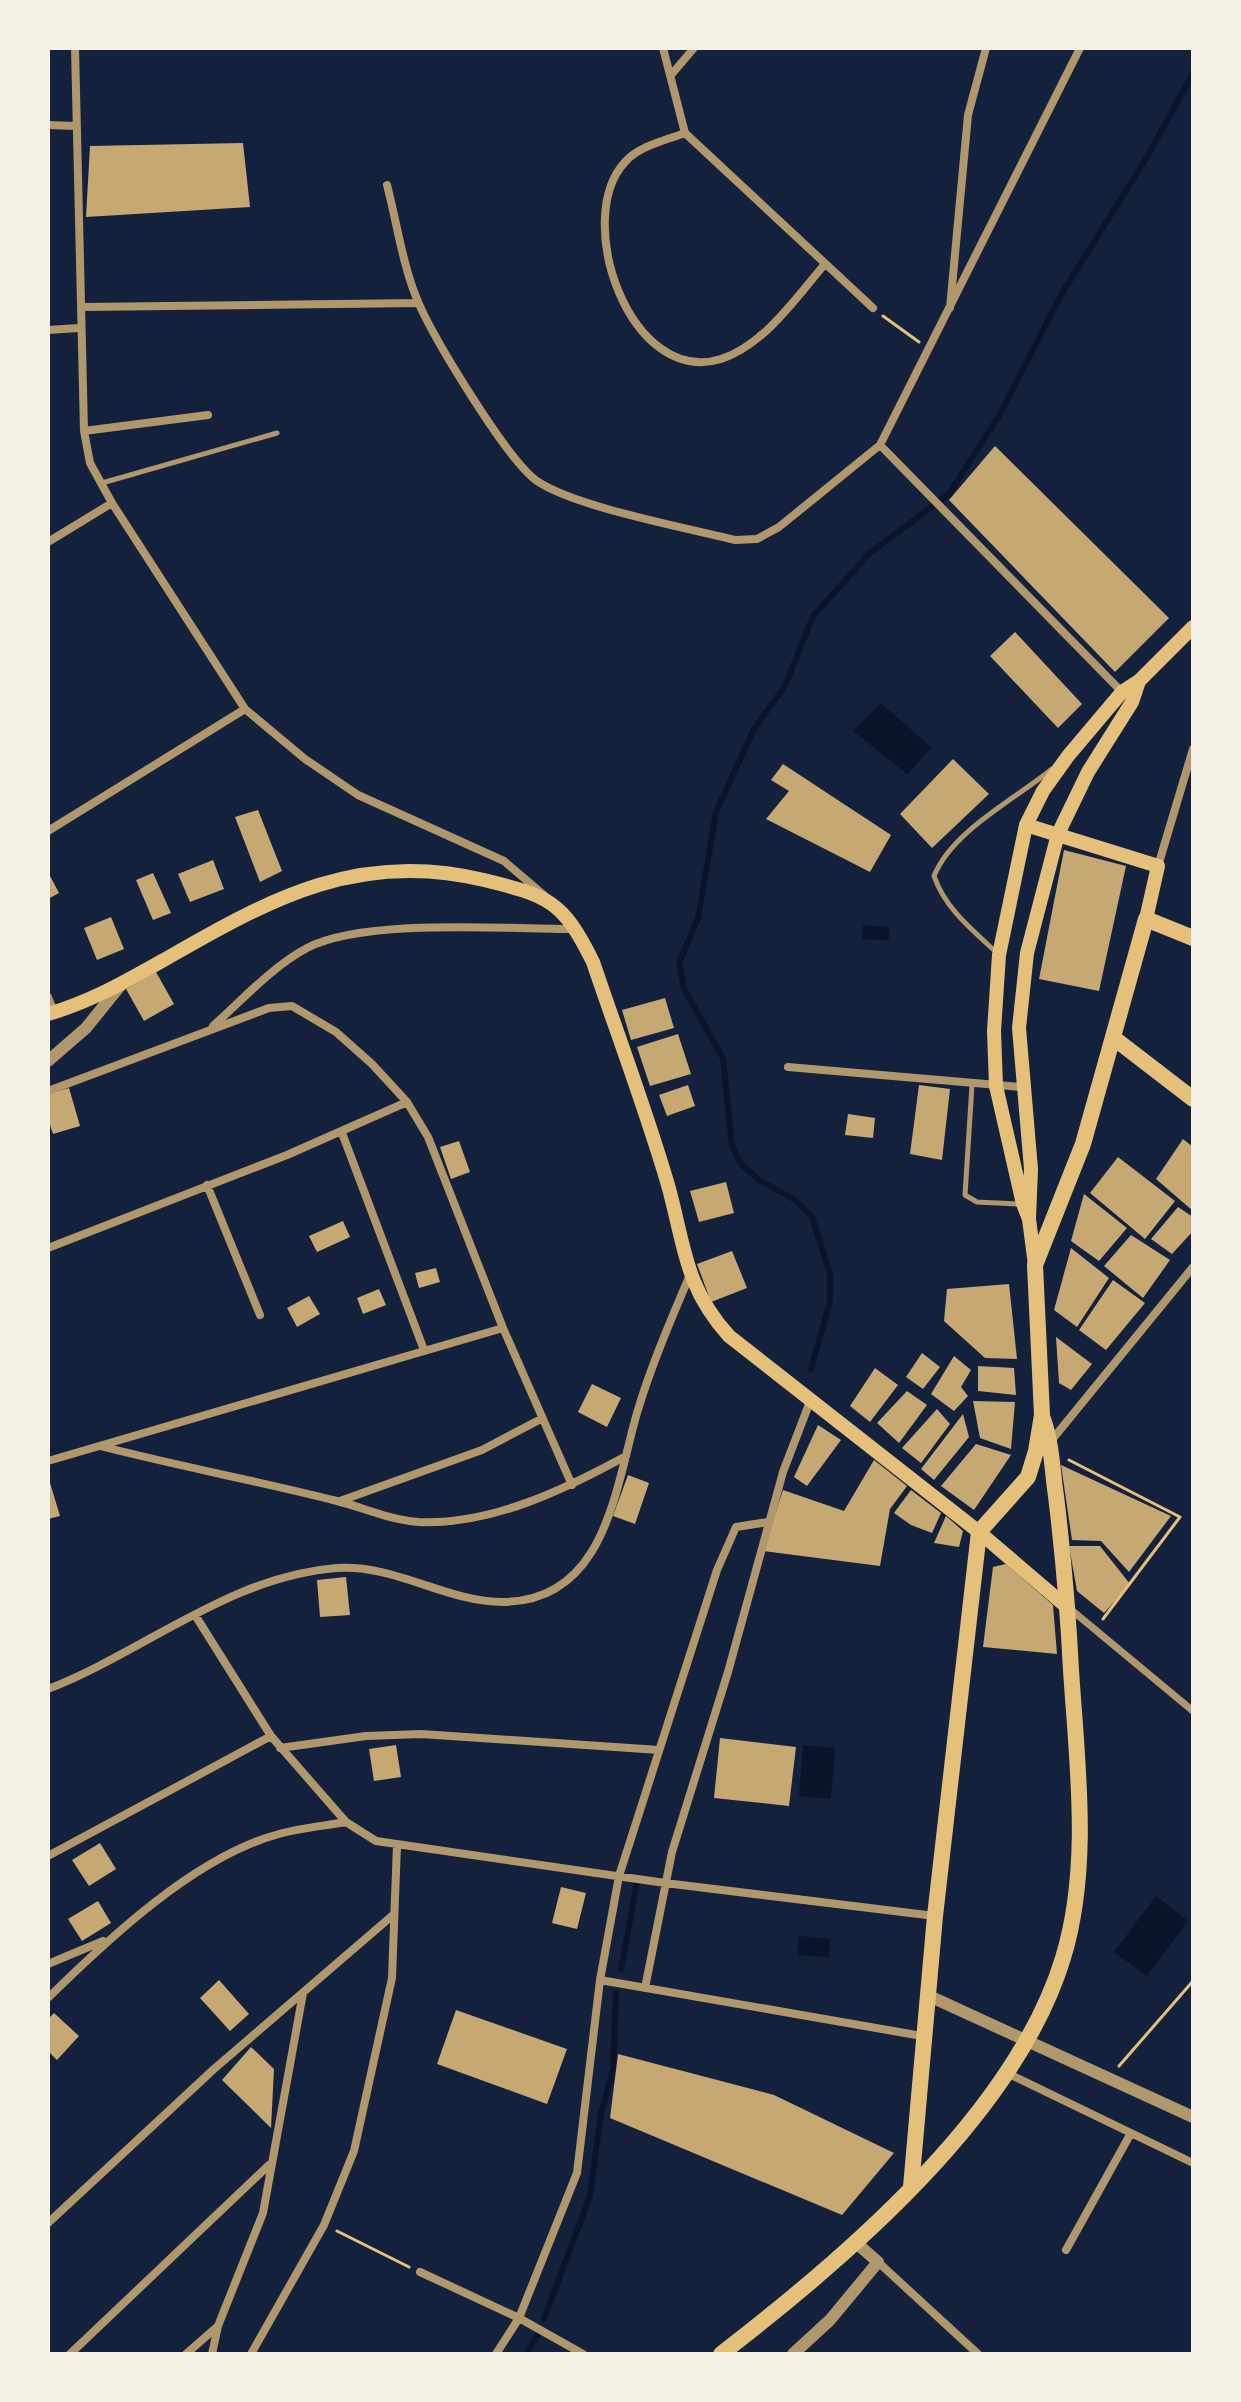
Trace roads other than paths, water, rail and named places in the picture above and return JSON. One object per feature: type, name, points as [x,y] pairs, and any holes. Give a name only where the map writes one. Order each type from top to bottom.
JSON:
[{"type":"main road","points":[[1028,1209],[996,1086],[994,1031],[999,955],[1026,825],[1043,791],[1068,756],[1193,627]]},
{"type":"main road","points":[[911,2187],[922,2036],[979,1532],[1028,1477],[1042,1415],[1019,1028],[1022,986],[1036,912],[1058,834],[1127,697]]},
{"type":"main road","points":[[1026,825],[1158,866],[1115,1039],[1078,1158],[1035,1265]]},
{"type":"main road","points":[[51,1013],[121,985],[276,902],[323,883],[379,870],[417,869],[467,876],[549,899],[577,928],[593,962],[668,1185],[689,1277],[712,1318],[729,1336],[979,1532],[1068,1608]]},
{"type":"main road","points":[[1146,919],[1193,938]]},
{"type":"main road","points":[[1115,1039],[1193,1099]]},
{"type":"main road","points":[[721,2354],[800,2291],[911,2187],[1009,2074],[1063,1959],[1079,1858],[1068,1608],[1051,1441],[1042,1415]]},
{"type":"street","points":[[75,48],[79,328],[84,431],[90,463],[112,503],[245,709],[305,759],[358,795],[504,861],[549,899]]},
{"type":"street","points":[[663,48],[685,133],[873,308]]},
{"type":"street","points":[[671,75],[694,48]]},
{"type":"street","points":[[950,312],[968,115],[986,48]]},
{"type":"street","points":[[387,185],[418,303],[493,429],[522,468],[537,481],[579,499],[735,540],[757,539],[779,527],[880,445],[950,312],[1080,48]]},
{"type":"street","points":[[48,125],[75,126]]},
{"type":"street","points":[[685,133],[644,148],[627,159],[615,174],[609,193],[607,255],[613,280],[623,306],[650,338],[685,358],[700,362],[720,360],[774,323],[824,265]]},
{"type":"street","points":[[81,307],[418,303]]},
{"type":"street","points":[[48,330],[79,328]]},
{"type":"street","points":[[84,431],[208,415]]},
{"type":"street","points":[[880,445],[1127,697]]},
{"type":"street","points":[[48,542],[112,503]]},
{"type":"street","points":[[48,831],[245,709]]},
{"type":"street","points":[[1158,866],[1193,749]]},
{"type":"street","points":[[209,1029],[306,948],[333,937],[428,928],[577,928]]},
{"type":"street","points":[[48,1061],[86,1028],[121,985]]},
{"type":"street","points":[[48,997],[51,1013]]},
{"type":"street","points":[[48,1091],[269,1008],[292,1006],[336,1032],[372,1064],[407,1102],[428,1137],[503,1328],[572,1485]]},
{"type":"street","points":[[788,1067],[1022,1087]]},
{"type":"street","points":[[48,1248],[342,1133],[407,1102]]},
{"type":"street","points":[[342,1133],[424,1350]]},
{"type":"street","points":[[207,1185],[260,1315]]},
{"type":"street","points":[[1051,1441],[1193,1267]]},
{"type":"street","points":[[48,1689],[77,1678],[195,1615],[262,1584],[338,1568],[396,1575],[499,1602],[526,1601],[551,1592],[573,1575],[591,1555],[606,1525],[655,1357],[689,1277]]},
{"type":"street","points":[[48,1461],[503,1328]]},
{"type":"street","points":[[645,1988],[665,1883],[768,1522],[811,1399]]},
{"type":"street","points":[[340,1501],[482,1450],[541,1419]]},
{"type":"street","points":[[100,1446],[215,1476],[340,1501],[388,1518],[420,1522],[458,1519],[507,1508],[572,1485],[626,1456]]},
{"type":"street","points":[[496,2354],[519,2318],[577,2173],[600,1980],[619,1876],[717,1570],[732,1533],[741,1524],[768,1522]]},
{"type":"street","points":[[1068,1608],[1193,1711]]},
{"type":"street","points":[[195,1615],[280,1748],[346,1822],[362,1835],[397,1845],[665,1883],[935,1916]]},
{"type":"street","points":[[280,1748],[366,1736],[421,1734],[659,1750]]},
{"type":"street","points":[[48,1856],[271,1736]]},
{"type":"street","points":[[48,1998],[107,1939],[213,1864],[278,1834],[346,1822]]},
{"type":"street","points":[[251,2354],[324,2225],[354,2151],[392,1978],[397,1845]]},
{"type":"street","points":[[48,2223],[303,1992],[393,1915]]},
{"type":"street","points":[[48,1964],[107,1939]]},
{"type":"street","points":[[600,1980],[922,2036]]},
{"type":"street","points":[[212,2354],[218,2326],[263,2213],[269,2165],[303,1992]]},
{"type":"street","points":[[927,1995],[1193,2117]]},
{"type":"street","points":[[1009,2074],[1193,2163]]},
{"type":"street","points":[[1066,2250],[1131,2133]]},
{"type":"street","points":[[70,2354],[269,2165]]},
{"type":"street","points":[[854,2241],[978,2354]]},
{"type":"street","points":[[793,2354],[830,2320],[878,2262]]},
{"type":"street","points":[[420,2272],[519,2318],[583,2354]]},
{"type":"street","points":[[186,2354],[218,2326]]},
{"type":"lane","points":[[101,483],[277,433]]},
{"type":"lane","points":[[999,955],[957,915],[940,894],[934,876],[941,858],[954,842],[1068,756]]},
{"type":"lane","points":[[972,1085],[965,1195],[977,1202],[1028,1209]]},
{"type":"water","points":[[881,703],[931,747],[908,775],[853,731]]},
{"type":"water","points":[[863,925],[889,927],[889,940],[862,939]]},
{"type":"water","points":[[803,1745],[835,1748],[831,1799],[799,1796]]},
{"type":"water","points":[[1156,1896],[1188,1921],[1147,1976],[1114,1952]]},
{"type":"water","points":[[799,1936],[830,1939],[829,1957],[797,1955]]},
{"type":"waterway","points":[[811,1369],[830,1302],[830,1273],[812,1217],[795,1200],[759,1180],[741,1164],[732,1146],[723,1058],[684,989],[679,963],[698,918],[716,812],[754,729],[785,686],[813,616],[870,553],[949,494],[1000,414],[1061,295],[1147,157],[1193,73]]},
{"type":"waterway","points":[[621,1969],[637,1883]]},
{"type":"waterway","points":[[544,2319],[590,2196],[601,2113],[613,2071],[616,1993]]},
{"type":"waterway","points":[[526,2354],[538,2334]]}]
